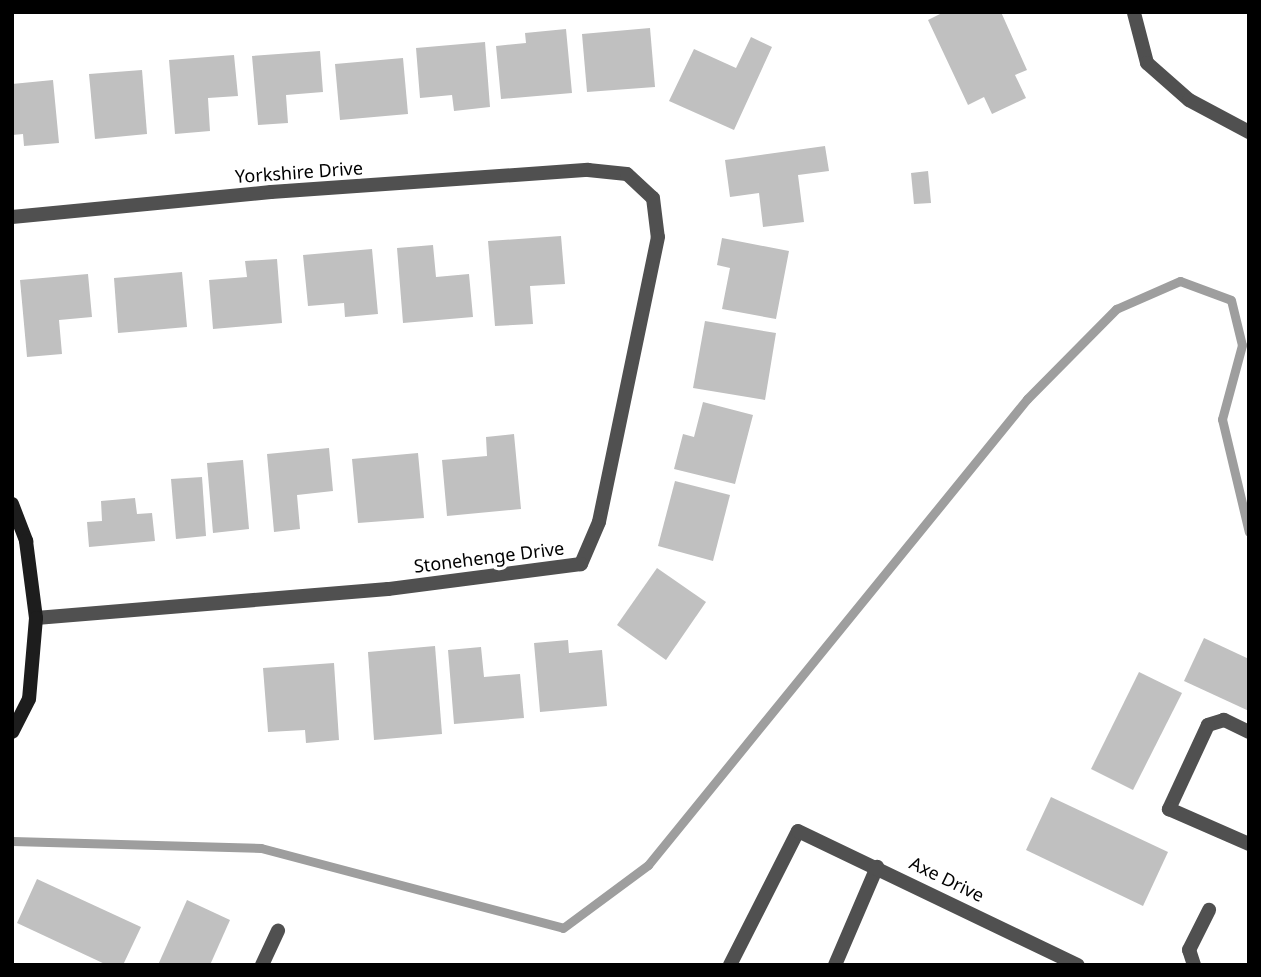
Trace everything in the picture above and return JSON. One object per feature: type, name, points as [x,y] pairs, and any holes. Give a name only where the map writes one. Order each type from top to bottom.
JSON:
[{"type":"street","points":[[1134,13],[1147,63],[1155,72],[1189,100],[1249,132]]},
{"type":"street","name":"Yorkshire Drive","points":[[12,217],[271,192],[588,170]]},
{"type":"street","name":"Stonehenge Drive","points":[[36,618],[388,589],[581,564],[598,522],[658,237],[653,198],[627,174],[588,170]]},
{"type":"street","points":[[12,504],[26,541],[36,618],[29,699],[12,732]]},
{"type":"street","points":[[1249,732],[1224,720],[1208,725],[1169,809],[1249,844]]},
{"type":"street","name":"Axe Drive","points":[[730,965],[798,831],[1078,965]]},
{"type":"street","points":[[835,965],[877,867]]},
{"type":"street","points":[[1194,965],[1189,950],[1209,910]]},
{"type":"street","points":[[262,965],[278,930]]},
{"type":"building","points":[[944,12],[1001,12],[1027,70],[1015,75],[1026,98],[992,114],[984,97],[968,105],[928,20]]},
{"type":"building","points":[[650,28],[655,87],[587,92],[582,34]]},
{"type":"building","points":[[566,29],[572,93],[501,99],[496,46],[526,43],[525,33]]},
{"type":"building","points":[[751,37],[772,47],[734,130],[669,101],[694,49],[736,68]]},
{"type":"building","points":[[485,42],[490,107],[454,111],[452,95],[420,98],[416,48]]},
{"type":"building","points":[[320,51],[323,92],[286,95],[288,123],[258,125],[252,56]]},
{"type":"building","points":[[234,55],[238,96],[208,98],[210,131],[175,134],[169,60]]},
{"type":"building","points":[[403,58],[408,114],[340,120],[335,64]]},
{"type":"building","points":[[142,70],[147,134],[95,139],[89,74]]},
{"type":"building","points":[[53,80],[59,143],[24,146],[23,134],[12,135],[12,84]]},
{"type":"building","points":[[825,146],[829,171],[798,175],[804,222],[763,227],[759,193],[730,197],[725,160]]},
{"type":"building","points":[[928,171],[931,203],[914,204],[911,173]]},
{"type":"building","points":[[561,236],[565,284],[530,286],[533,324],[495,326],[488,241]]},
{"type":"building","points":[[722,238],[789,251],[776,319],[722,309],[730,268],[717,265]]},
{"type":"building","points":[[433,245],[436,277],[469,274],[473,317],[403,323],[397,248]]},
{"type":"building","points":[[372,249],[378,314],[345,317],[344,303],[308,306],[303,255]]},
{"type":"building","points":[[277,259],[282,323],[213,329],[209,280],[247,277],[245,261]]},
{"type":"building","points":[[182,272],[187,327],[118,333],[114,278]]},
{"type":"building","points":[[88,274],[92,317],[59,320],[62,354],[27,357],[20,280]]},
{"type":"building","points":[[705,321],[776,333],[765,400],[693,388]]},
{"type":"building","points":[[703,402],[753,415],[735,484],[674,469],[683,434],[694,437]]},
{"type":"building","points":[[514,434],[521,509],[447,516],[442,460],[487,456],[486,437]]},
{"type":"building","points":[[329,448],[333,491],[297,495],[300,529],[274,532],[267,454]]},
{"type":"building","points":[[418,453],[424,518],[358,523],[352,459]]},
{"type":"building","points":[[243,460],[249,529],[213,533],[207,463]]},
{"type":"building","points":[[202,477],[206,536],[176,539],[171,479]]},
{"type":"building","points":[[675,481],[730,495],[713,561],[658,546]]},
{"type":"building","points":[[135,498],[137,514],[152,513],[155,541],[89,547],[87,522],[102,521],[101,501]]},
{"type":"building","points":[[657,568],[706,602],[666,660],[617,625]]},
{"type":"building","points":[[1204,638],[1249,659],[1249,711],[1184,681]]},
{"type":"building","points":[[568,640],[569,653],[602,650],[607,706],[540,712],[534,643]]},
{"type":"building","points":[[435,646],[442,734],[374,740],[368,652]]},
{"type":"building","points":[[481,647],[484,677],[520,674],[524,718],[454,724],[448,650]]},
{"type":"building","points":[[334,663],[339,740],[306,743],[305,730],[268,732],[263,668]]},
{"type":"building","points":[[1139,672],[1182,693],[1133,790],[1091,769]]},
{"type":"building","points":[[1051,797],[1168,852],[1143,906],[1026,850]]},
{"type":"building","points":[[37,879],[141,927],[123,965],[107,965],[17,923]]},
{"type":"building","points":[[187,900],[230,920],[210,965],[158,965]]},
{"type":"waterway","points":[[12,841],[261,848],[563,928],[648,865],[1027,399],[1116,309],[1180,281],[1231,300],[1242,345],[1222,419],[1249,532]]}]
